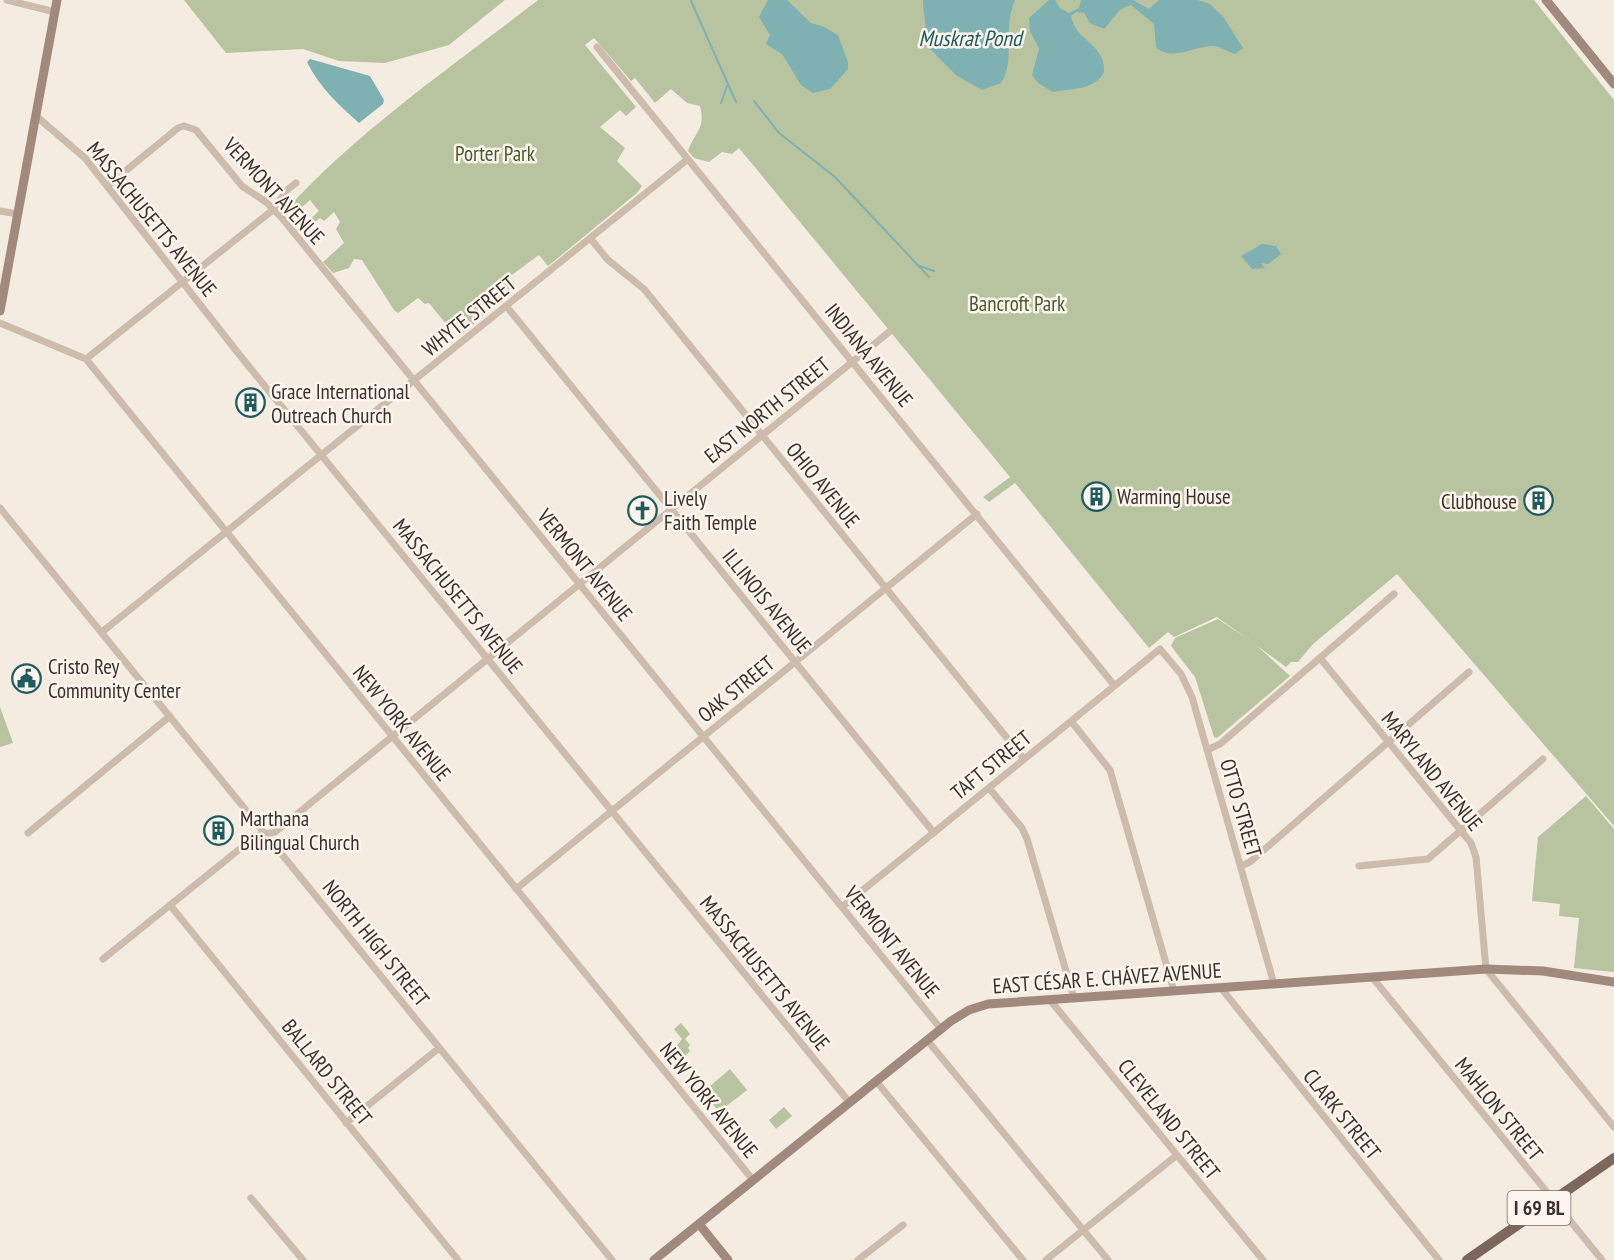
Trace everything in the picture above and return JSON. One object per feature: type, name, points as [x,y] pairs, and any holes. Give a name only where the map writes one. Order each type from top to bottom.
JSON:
[{"type":"main road","name":"I 69 BL","points":[[1467,1260],[1614,1158]]},
{"type":"street","points":[[7,0],[55,12]]},
{"type":"street","points":[[0,310],[57,0]]},
{"type":"street","points":[[1546,0],[1614,84]]},
{"type":"street","name":"INDIANA AVENUE","points":[[597,47],[1114,685]]},
{"type":"street","name":"MASSACHUSETTS AVENUE","points":[[36,117],[78,150],[322,456],[849,1103]]},
{"type":"street","name":"VERMONT AVENUE","points":[[107,186],[178,128],[184,126],[196,130],[242,186],[274,209],[941,1029]]},
{"type":"street","name":"WHYTE STREET","points":[[102,632],[688,159]]},
{"type":"street","points":[[86,359],[274,209],[286,190],[296,183]]},
{"type":"street","points":[[0,211],[18,214]]},
{"type":"street","name":"OHIO AVENUE","points":[[590,238],[608,260],[644,290],[1024,759]]},
{"type":"street","name":"ILLINOIS AVENUE","points":[[507,307],[934,833]]},
{"type":"street","name":"NEW YORK AVENUE","points":[[0,323],[86,359],[753,1180]]},
{"type":"street","name":"EAST NORTH STREET","points":[[103,959],[256,836],[275,832],[889,333]]},
{"type":"street","name":"NORTH HIGH STREET","points":[[0,508],[612,1260]]},
{"type":"street","name":"OAK STREET","points":[[516,889],[977,514]]},
{"type":"street","points":[[1207,750],[1220,744],[1394,594]]},
{"type":"street","name":"TAFT STREET","points":[[842,907],[1160,649]]},
{"type":"street","name":"OTTO STREET","points":[[1160,649],[1188,685],[1274,984]]},
{"type":"street","name":"MARYLAND AVENUE","points":[[1320,658],[1471,843],[1476,857],[1486,969]]},
{"type":"street","points":[[1241,866],[1250,862],[1469,672]]},
{"type":"street","points":[[28,833],[170,717]]},
{"type":"street","points":[[1071,721],[1110,771],[1174,991]]},
{"type":"street","points":[[1359,866],[1422,862],[1543,759]]},
{"type":"street","points":[[989,788],[1022,828],[1027,839],[1074,998]]},
{"type":"street","name":"BALLARD STREET","points":[[170,905],[458,1260]]},
{"type":"street","points":[[1486,969],[1614,1127]]},
{"type":"street","name":"EAST CÉSAR E. CHÁVEZ AVENUE","points":[[654,1260],[959,1015],[988,1004],[1486,969],[1543,971],[1614,982]]},
{"type":"street","name":"MAHLON STREET","points":[[1372,977],[1602,1260]]},
{"type":"street","name":"CLARK STREET","points":[[1221,988],[1439,1260]]},
{"type":"street","name":"CLEVELAND STREET","points":[[1050,1000],[1263,1260]]},
{"type":"street","points":[[927,1040],[1108,1260]]},
{"type":"street","points":[[346,1123],[439,1048]]},
{"type":"street","points":[[876,1082],[1023,1260]]},
{"type":"street","points":[[1046,1260],[1177,1155]]},
{"type":"street","points":[[251,1198],[303,1260]]},
{"type":"street","points":[[699,1224],[728,1260]]},
{"type":"street","points":[[858,1260],[903,1225]]},
{"type":"green space","points":[[184,0],[505,0],[449,45],[385,63],[339,61],[303,49],[226,53]]},
{"type":"green space","points":[[538,0],[1534,0],[1614,100],[1614,826],[1397,574],[1313,644],[1298,662],[1291,662],[1286,667],[1256,645],[1290,676],[1217,738],[1214,737],[1195,677],[1171,646],[1175,638],[1218,619],[1249,640],[1217,617],[1174,637],[1168,632],[1149,648],[1015,483],[989,502],[983,497],[1010,477],[739,148],[732,154],[722,152],[709,162],[694,158],[688,151],[701,125],[700,106],[687,103],[671,89],[655,103],[635,78],[631,81],[594,38],[585,45],[636,107],[626,116],[620,110],[600,127],[625,148],[617,161],[642,186],[637,193],[548,266],[539,255],[505,280],[512,290],[460,336],[450,323],[447,325],[429,303],[425,304],[418,298],[398,313],[394,310],[362,260],[354,259],[349,268],[333,273],[323,262],[344,243],[336,229],[340,222],[334,212],[324,221],[320,218],[312,224],[315,230],[309,236],[302,227],[319,211],[310,200],[294,214],[288,208],[316,179],[377,124]]},
{"type":"green space","points":[[0,707],[13,743],[0,747]]},
{"type":"green space","points":[[1586,796],[1614,829],[1614,972],[1574,968],[1579,918],[1559,916],[1560,904],[1532,901],[1538,837]]},
{"type":"green space","points":[[681,1023],[690,1034],[685,1039],[690,1045],[688,1048],[690,1051],[683,1058],[675,1048],[682,1039],[674,1029]]},
{"type":"green space","points":[[730,1069],[747,1090],[719,1112],[703,1092]]},
{"type":"green space","points":[[784,1107],[792,1116],[776,1129],[769,1120]]},
{"type":"water","points":[[768,0],[787,0],[811,23],[838,35],[848,62],[848,69],[830,89],[813,93],[801,85],[782,54],[766,44],[770,35],[759,17]]},
{"type":"water","name":"Muskrat Pond","points":[[923,0],[1015,0],[1009,22],[1008,64],[1001,83],[982,90],[956,75],[926,45]]},
{"type":"water","points":[[1049,0],[1055,0],[1060,8],[1069,13],[1079,8],[1081,0],[1133,0],[1149,9],[1159,0],[1198,0],[1210,4],[1224,18],[1243,48],[1235,54],[1212,46],[1169,53],[1156,47],[1154,24],[1131,5],[1121,9],[1104,29],[1090,23],[1084,13],[1076,12],[1071,16],[1074,24],[1100,55],[1104,72],[1095,83],[1089,86],[1053,92],[1038,83],[1032,75],[1039,49],[1030,31],[1029,18]]},
{"type":"water","points":[[310,59],[370,76],[384,100],[383,104],[359,123],[323,88],[307,62]]},
{"type":"water","points":[[1262,244],[1276,246],[1281,254],[1268,264],[1261,263],[1265,268],[1252,269],[1241,256]]},
{"type":"waterway","points":[[691,1],[736,102]]},
{"type":"waterway","points":[[721,103],[727,86]]},
{"type":"waterway","points":[[754,101],[779,133],[835,177],[929,277]]},
{"type":"waterway","points":[[917,265],[934,271]]},
{"type":"place","name":"Grace International Outreach Church","points":[[250,403]]},
{"type":"place","name":"Warming House","points":[[1096,496]]},
{"type":"place","name":"Clubhouse","points":[[1538,501]]},
{"type":"place","name":"Lively Faith Temple","points":[[643,510]]},
{"type":"place","name":"Cristo Rey Community Center","points":[[27,678]]},
{"type":"place","name":"Marthana Bilingual Church","points":[[219,830]]},
{"type":"park label","name":"Porter Park","points":[[495,153]]},
{"type":"park label","name":"Bancroft Park","points":[[1017,303]]}]
